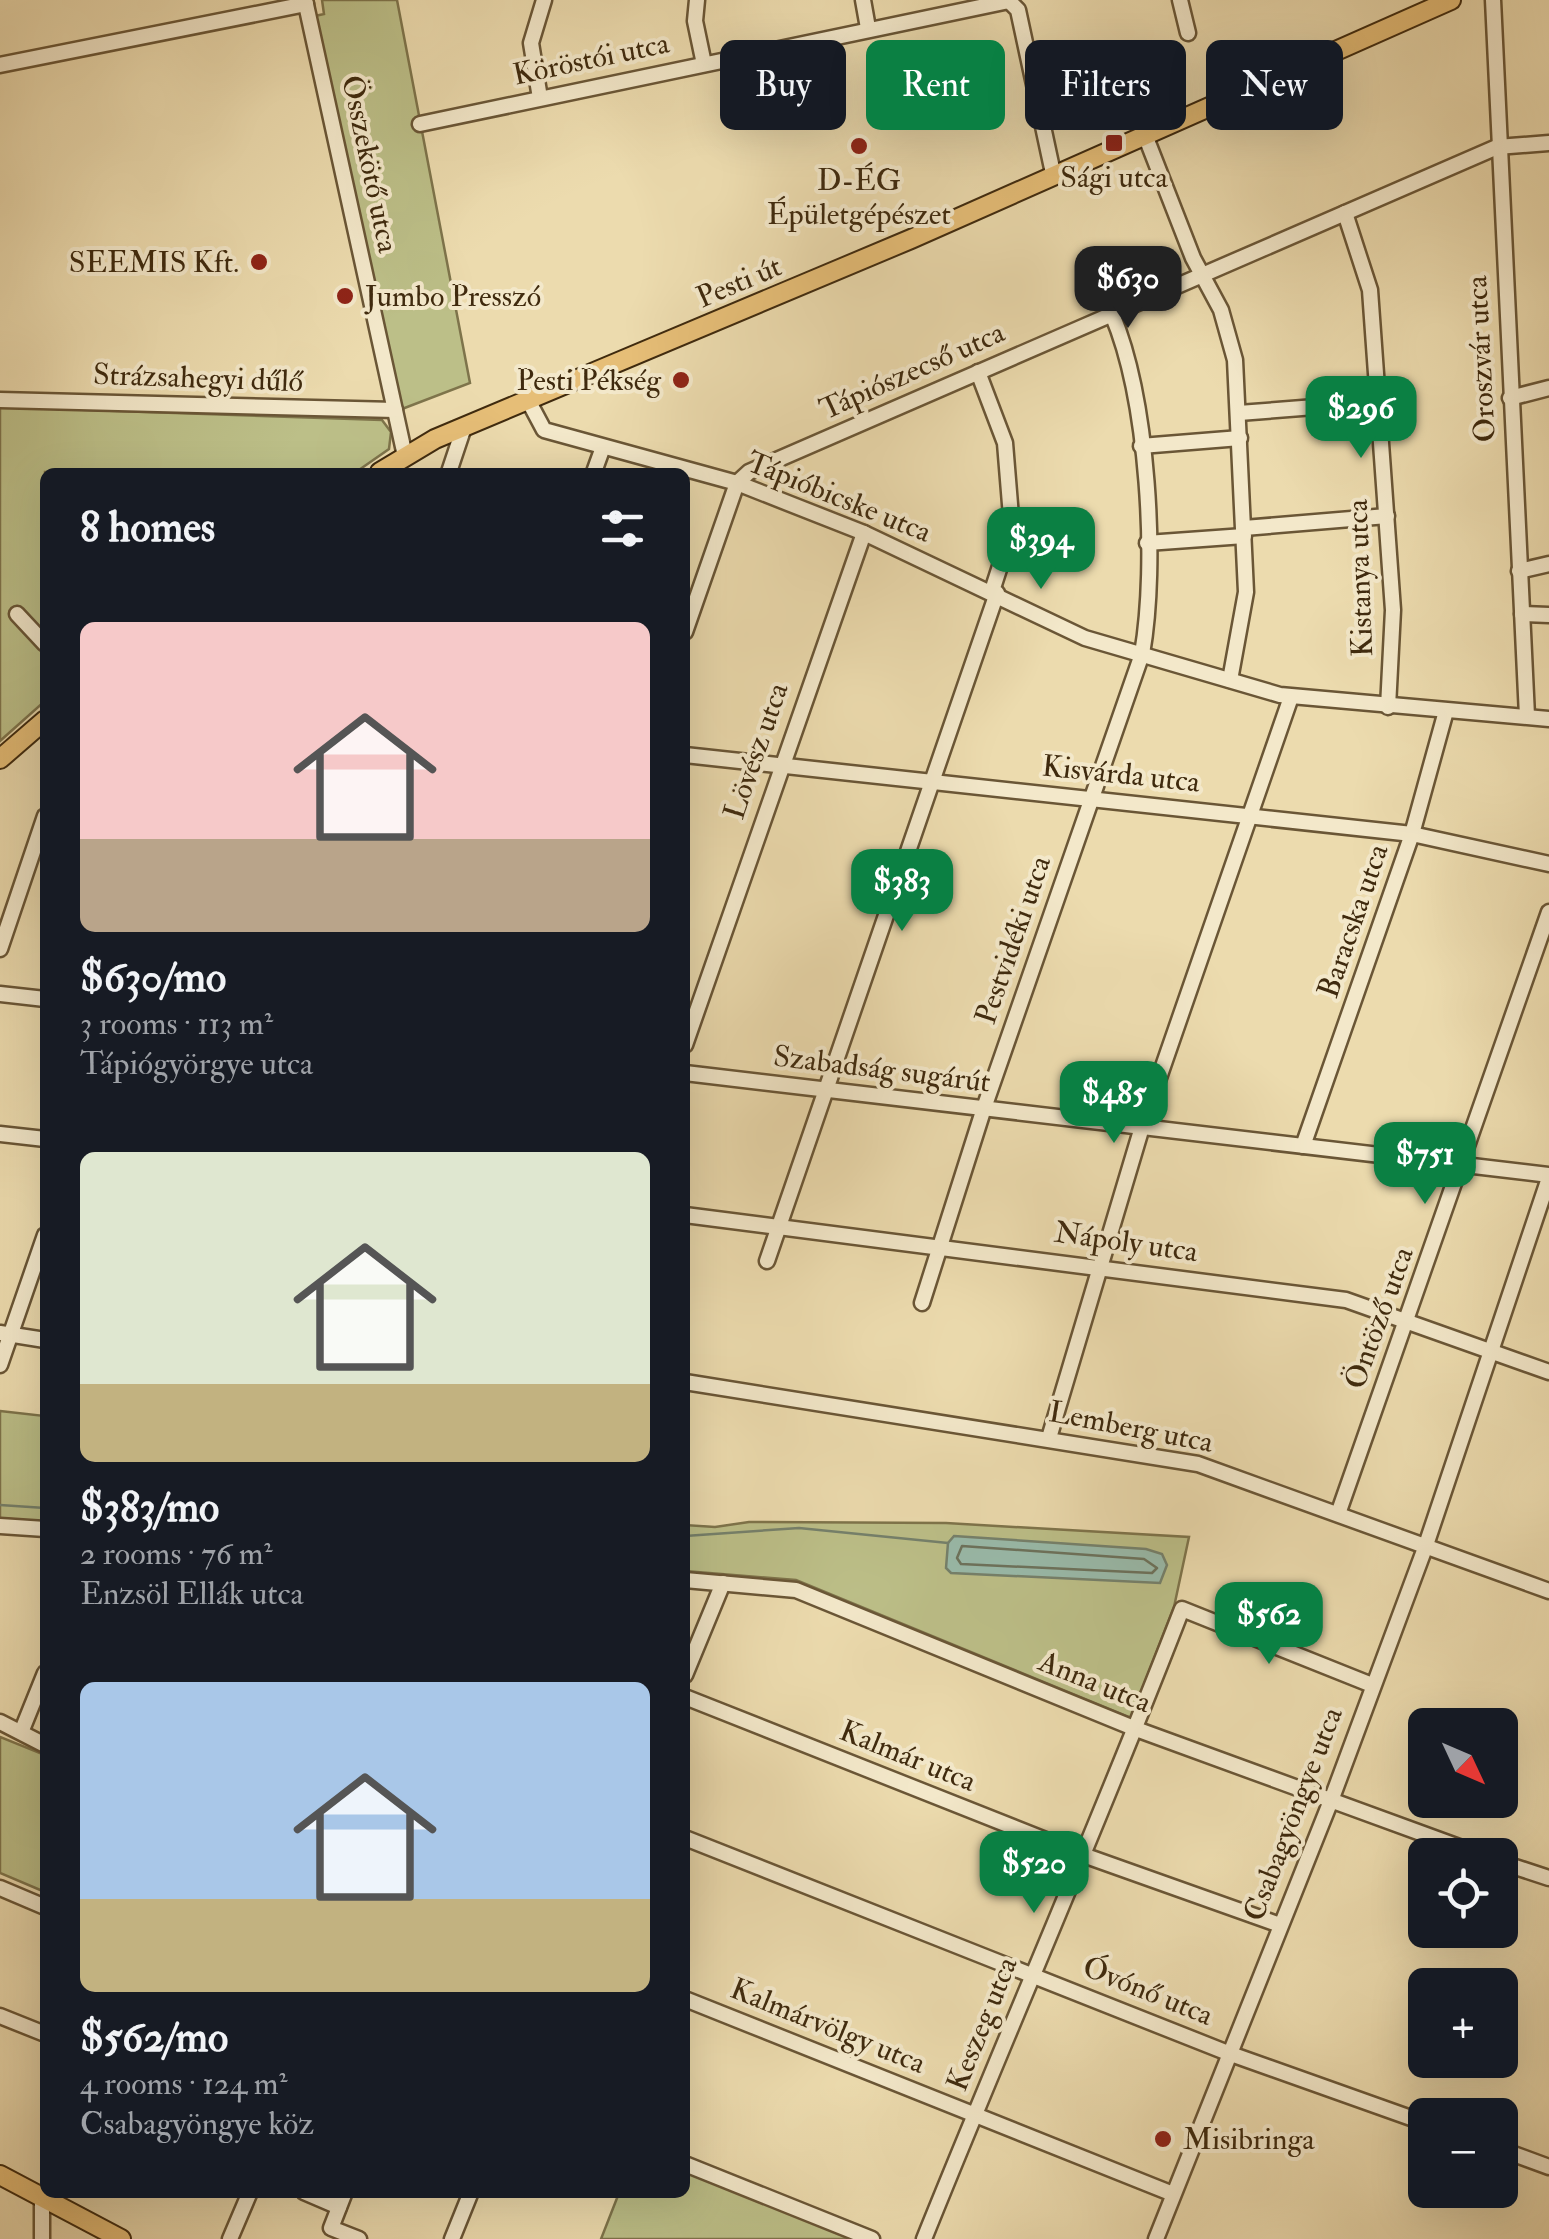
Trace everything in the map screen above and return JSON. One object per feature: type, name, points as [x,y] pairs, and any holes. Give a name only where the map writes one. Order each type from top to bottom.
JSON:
[{"type":"main road","name":"Pesti út","points":[[386,468],[464,427],[896,245],[1451,0]]},
{"type":"main road","points":[[0,759],[40,724]]},
{"type":"main road","points":[[0,2175],[40,2197]]},
{"type":"main road","points":[[42,2198],[121,2239]]},
{"type":"street","points":[[540,98],[531,43],[544,0]]},
{"type":"street","points":[[697,0],[695,21],[704,64]]},
{"type":"street","points":[[863,0],[868,28]]},
{"type":"street","points":[[1010,0],[1018,10],[1053,173]]},
{"type":"street","name":"Köröstói utca","points":[[420,124],[1010,0]]},
{"type":"street","points":[[1180,0],[1188,33]]},
{"type":"street","name":"Oroszvár utca","points":[[1493,0],[1527,716]]},
{"type":"street","points":[[0,65],[306,2]]},
{"type":"street","name":"Összekötő utca","points":[[306,2],[404,456]]},
{"type":"street","points":[[1144,135],[1193,258],[1230,335],[1239,413],[1244,532],[1244,622],[1230,680]]},
{"type":"street","name":"Tápiószecső utca","points":[[736,483],[749,472],[1497,147],[1549,143]]},
{"type":"street","name":"Kistanya utca","points":[[1344,213],[1370,290],[1393,610],[1388,707]]},
{"type":"street","name":"Pestvidéki utca","points":[[922,1302],[984,1108],[1142,654],[1149,614],[1141,446],[1132,367],[1112,314]]},
{"type":"street","points":[[767,1261],[932,779],[1012,529],[1007,454],[978,372]]},
{"type":"street","points":[[1510,398],[1549,388]]},
{"type":"street","name":"Strázsahegyi dűlő","points":[[0,400],[395,410]]},
{"type":"street","name":"Tápióbicske utca","points":[[528,400],[544,430],[681,468]]},
{"type":"street","points":[[1239,413],[1378,402]]},
{"type":"street","points":[[450,468],[464,427]]},
{"type":"street","points":[[1141,446],[1240,438]]},
{"type":"street","points":[[595,468],[603,447]]},
{"type":"street","name":"Tápióbicske utca","points":[[690,471],[736,483],[864,534],[994,592],[1067,630],[1230,680],[1292,697],[1549,719]]},
{"type":"street","points":[[690,617],[736,483]]},
{"type":"street","points":[[1148,543],[1387,516]]},
{"type":"street","name":"Lövész utca","points":[[690,1030],[779,765],[864,534]]},
{"type":"street","points":[[1520,571],[1549,564]]},
{"type":"street","points":[[17,614],[40,639]]},
{"type":"street","points":[[1522,614],[1549,615]]},
{"type":"street","points":[[1049,1438],[1142,1127],[1292,697]]},
{"type":"street","name":"Baracska utca","points":[[1304,1146],[1412,834],[1446,711]]},
{"type":"street","name":"Kisvárda utca","points":[[690,755],[1412,834],[1549,864]]},
{"type":"street","points":[[0,949],[40,831]]},
{"type":"street","name":"Öntöző utca","points":[[1338,1514],[1464,1165],[1549,912]]},
{"type":"street","points":[[0,994],[40,998]]},
{"type":"street","name":"Szabadság sugárút","points":[[690,1074],[1549,1176]]},
{"type":"street","points":[[0,1134],[40,1138]]},
{"type":"street","name":"Csabagyöngye utca","points":[[1156,2239],[1332,1798],[1426,1548],[1549,1176]]},
{"type":"street","name":"Nápoly utca","points":[[690,1216],[1346,1300],[1549,1372]]},
{"type":"street","points":[[0,1365],[5,1334],[40,1247]]},
{"type":"street","points":[[5,1334],[40,1339]]},
{"type":"street","name":"Lemberg utca","points":[[690,1383],[1198,1464],[1549,1592]]},
{"type":"street","points":[[0,1526],[40,1528]]},
{"type":"street","name":"Anna utca","points":[[690,1580],[796,1590],[1136,1729],[1332,1798],[1355,1812],[1431,1838]]},
{"type":"street","points":[[690,1663],[723,1583]]},
{"type":"street","name":"Keszeg utca","points":[[924,2239],[1032,1974],[1086,1856],[1182,1609],[1372,1685]]},
{"type":"street","points":[[22,1730],[40,1685]]},
{"type":"street","name":"Kalmár utca","points":[[690,1698],[1086,1856],[1280,1925]]},
{"type":"street","points":[[0,1722],[40,1742]]},
{"type":"street","name":"Óvónő utca","points":[[690,1840],[1228,2053],[1408,2117]]},
{"type":"street","points":[[1518,1868],[1549,1878]]},
{"type":"street","points":[[0,1888],[40,1905]]},
{"type":"street","name":"Kalmárvölgy utca","points":[[690,2002],[1173,2194]]},
{"type":"street","points":[[0,2016],[40,2032]]},
{"type":"street","points":[[1518,2156],[1549,2167]]},
{"type":"street","points":[[690,2166],[872,2239]]},
{"type":"street","points":[[42,2198],[42,2239]]},
{"type":"street","points":[[230,2239],[247,2198]]},
{"type":"street","points":[[452,2239],[469,2198]]},
{"type":"street","points":[[342,2200],[331,2228],[359,2239]]},
{"type":"green space","points":[[322,0],[397,0],[470,383],[402,409],[315,16],[324,14]]},
{"type":"green space","points":[[0,407],[382,420],[391,432],[389,449],[362,468],[40,468],[40,705],[0,741]]},
{"type":"green space","points":[[0,1411],[40,1415],[40,1522],[0,1518]]},
{"type":"green space","points":[[749,1522],[946,1523],[1189,1537],[1174,1607],[1131,1718],[796,1580],[690,1571],[690,1525],[715,1527]]},
{"type":"green space","points":[[0,1737],[40,1753],[40,1890],[0,1873]]},
{"type":"green space","points":[[690,2166],[872,2239],[601,2239],[617,2198],[690,2198]]},
{"type":"water","points":[[954,1536],[1146,1549],[1162,1554],[1167,1565],[1160,1583],[951,1573],[946,1568],[948,1543]]},
{"type":"waterway","points":[[0,1505],[40,1508]]},
{"type":"waterway","points":[[690,1536],[799,1528],[948,1543]]},
{"type":"place","name":"Sági utca","points":[[1114,143]]},
{"type":"place","name":"D-ÉG Épületgépészet","points":[[859,146]]},
{"type":"place","name":"SEEMIS Kft.","points":[[259,262]]},
{"type":"place","name":"Jumbo Presszó","points":[[345,296]]},
{"type":"place","name":"Pesti Pékség","points":[[681,380]]},
{"type":"place","name":"Misibringa","points":[[1163,2139]]}]
